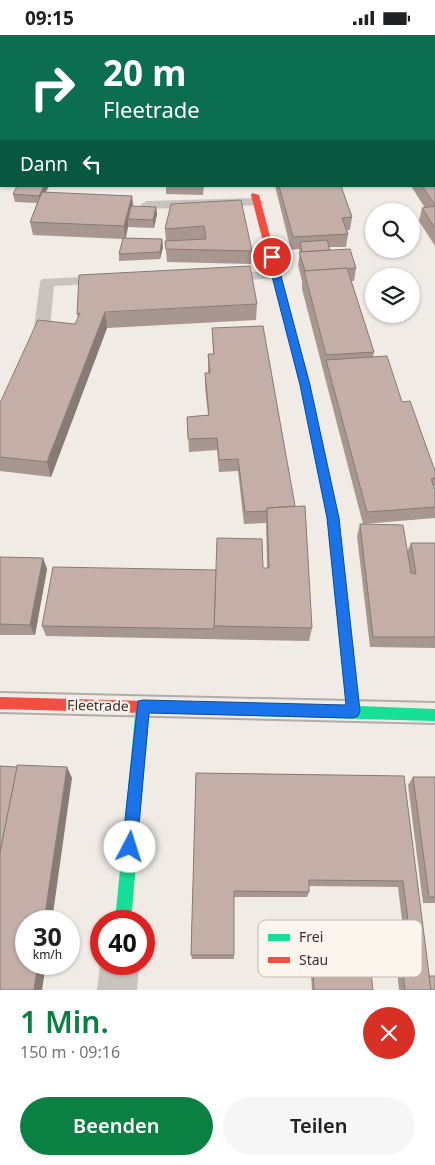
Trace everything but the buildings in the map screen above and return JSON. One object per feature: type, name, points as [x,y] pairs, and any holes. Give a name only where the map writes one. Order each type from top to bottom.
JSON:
[{"type":"street","points":[[256,199],[305,385],[333,518],[353,711]]},
{"type":"street","name":"Fleetrade","points":[[0,703],[353,711],[435,715]]},
{"type":"street","points":[[124,910],[143,706]]},
{"type":"street","points":[[117,990],[118,975]]},
{"type":"lane","points":[[147,205],[256,199]]},
{"type":"lane","points":[[216,277],[276,275]]},
{"type":"lane","points":[[42,328],[46,282],[116,280]]},
{"type":"tram line","points":[[0,692],[435,702]]},
{"type":"tram line","points":[[0,713],[435,724]]},
{"type":"traffic: fast","points":[[304,381],[333,518],[353,711]]},
{"type":"traffic: fast","points":[[124,910],[143,706]]},
{"type":"traffic: fast","points":[[254,710],[435,715]]},
{"type":"traffic: jam","points":[[255,195],[304,381]]},
{"type":"traffic: jam","points":[[0,703],[254,710]]},
{"type":"route","points":[[130,847],[143,706],[353,711],[333,518],[305,385],[272,257]]}]
